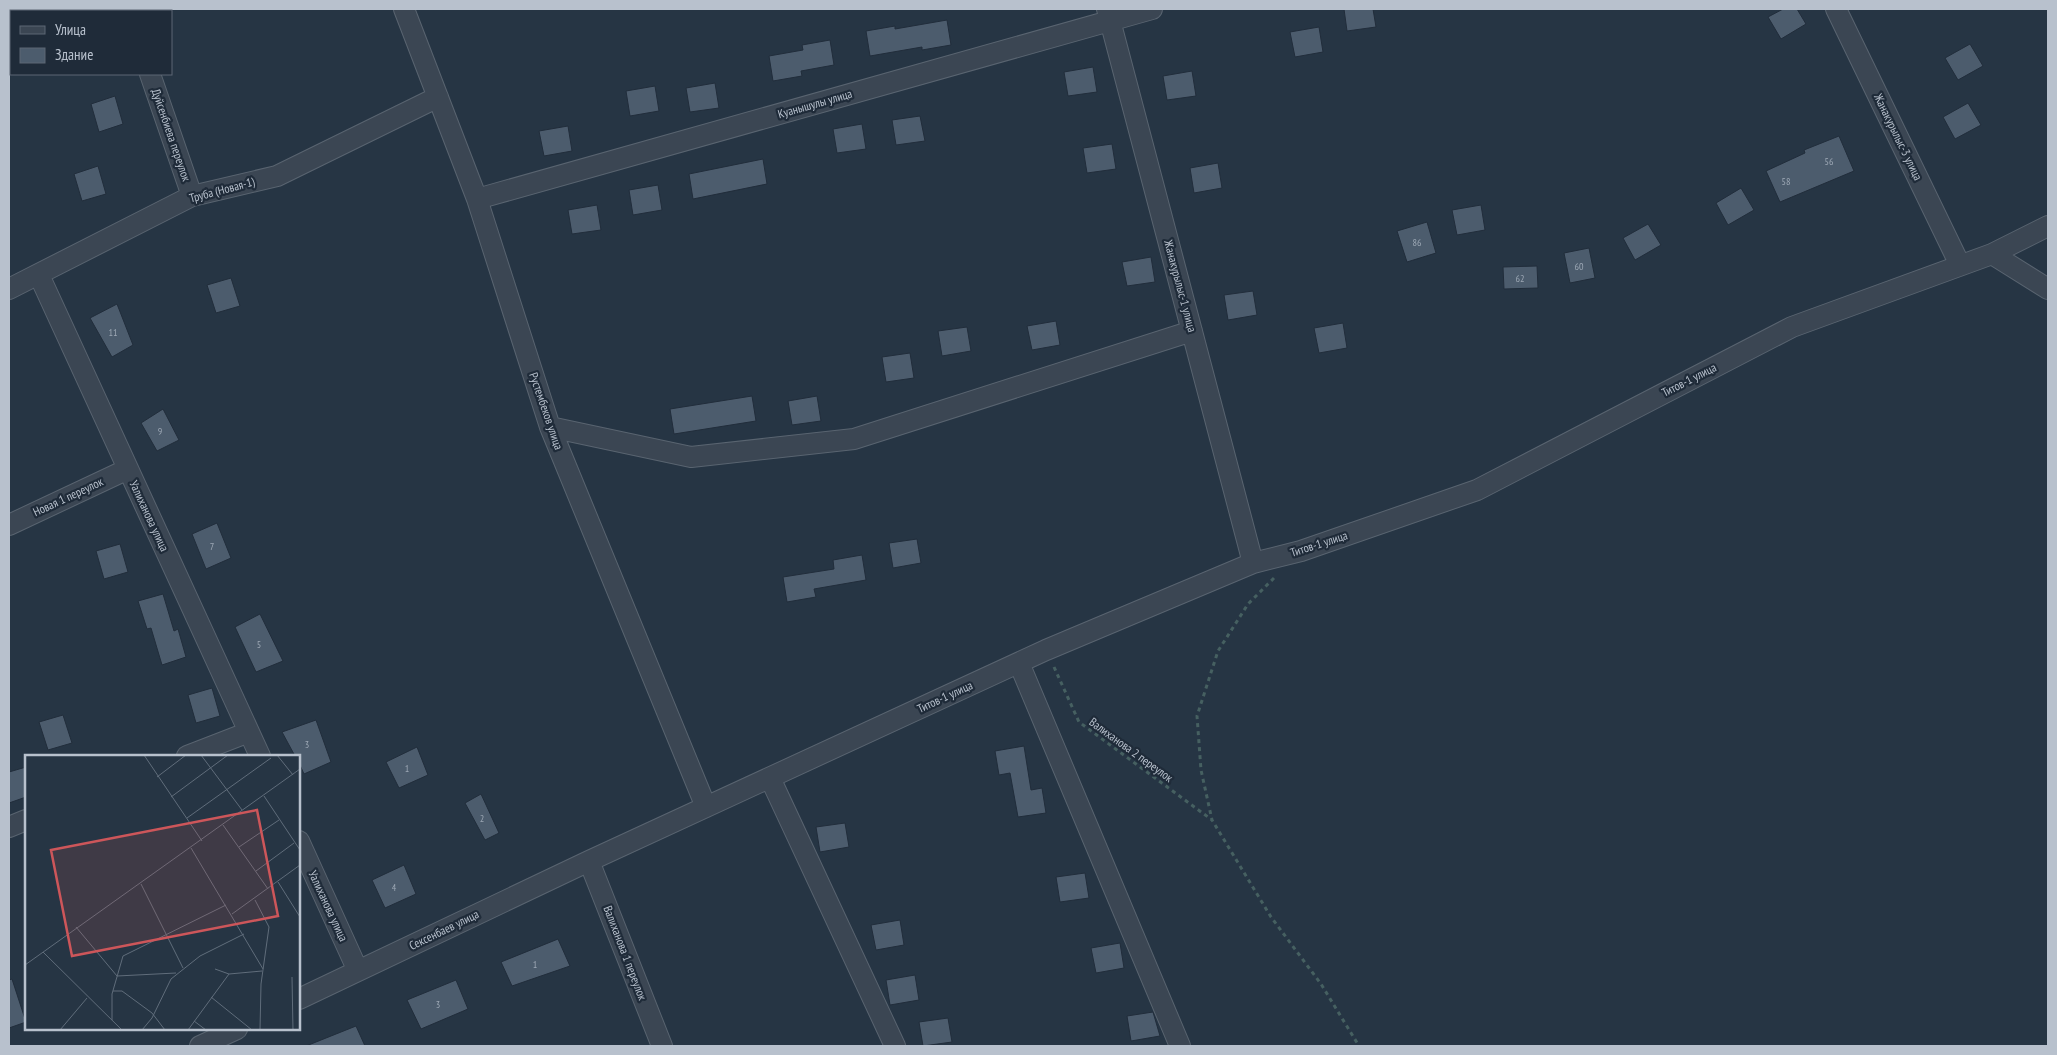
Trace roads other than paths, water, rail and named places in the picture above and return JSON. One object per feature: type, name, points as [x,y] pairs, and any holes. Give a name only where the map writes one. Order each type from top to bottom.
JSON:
[{"type":"street","name":"Рустембеков улица","points":[[404,9],[477,199],[550,427],[706,807]]},
{"type":"street","name":"Куанышулы улица","points":[[477,199],[1108,14],[1152,9]]},
{"type":"street","name":"Жанакурылыс-3 улица","points":[[1836,9],[1960,265]]},
{"type":"street","name":"Жанакурылыс-1 улица","points":[[1108,14],[1253,563]]},
{"type":"street","name":"Дуйсенбиева переулок","points":[[150,75],[192,196]]},
{"type":"street","name":"Труба (Новая-1)","points":[[9,289],[192,196],[277,176],[438,97]]},
{"type":"street","name":"Титов-1 улица","points":[[589,861],[1046,650],[1253,563],[1301,551],[1477,490],[1792,327],[1992,254],[2048,226]]},
{"type":"street","points":[[1992,254],[2048,289]]},
{"type":"street","name":"Уалиханова улица","points":[[39,275],[260,755]]},
{"type":"street","points":[[550,427],[691,457],[854,439],[1192,331]]},
{"type":"street","name":"Новая 1 переулок","points":[[9,525],[128,469]]},
{"type":"street","points":[[1019,663],[1180,1046]]},
{"type":"street","points":[[190,755],[249,732]]},
{"type":"street","points":[[770,778],[895,1046]]},
{"type":"street","points":[[9,827],[25,820]]},
{"type":"street","name":"Уалиханова улица","points":[[300,843],[358,971]]},
{"type":"street","name":"Сексенбаев улица","points":[[300,999],[589,861]]},
{"type":"street","name":"Валиханова 1 переулок","points":[[589,861],[662,1046]]},
{"type":"street","points":[[200,1046],[235,1030]]}]
